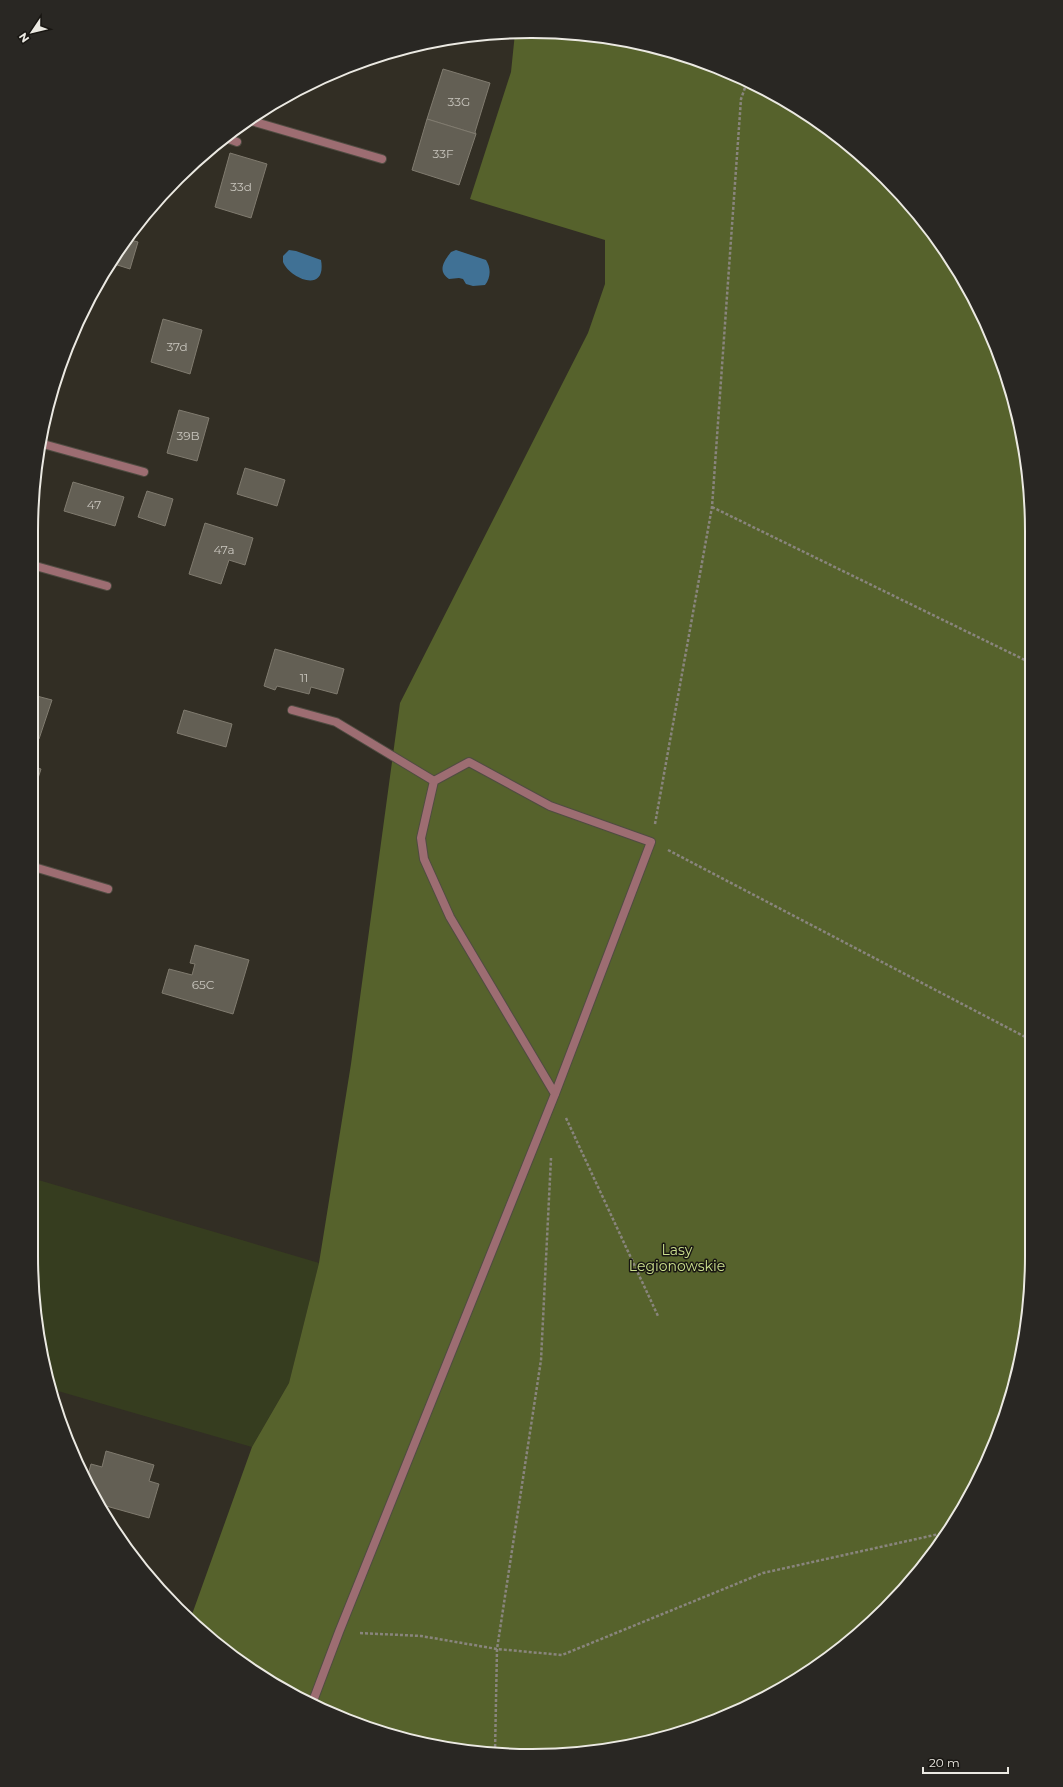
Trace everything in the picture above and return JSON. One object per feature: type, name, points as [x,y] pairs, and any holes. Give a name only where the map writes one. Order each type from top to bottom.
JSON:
[{"type":"lane","points":[[255,122],[382,159]]},
{"type":"lane","points":[[231,140],[237,142]]},
{"type":"lane","points":[[45,445],[144,472]]},
{"type":"lane","points":[[38,568],[107,586]]},
{"type":"lane","points":[[292,710],[336,722],[434,781]]},
{"type":"lane","points":[[314,1698],[339,1632],[555,1094],[651,842],[550,806],[469,762],[434,781],[421,838],[424,859],[450,917],[555,1094]]},
{"type":"lane","points":[[38,868],[108,889]]},
{"type":"path","points":[[745,87],[741,99],[712,508],[651,842],[1025,1037]]},
{"type":"path","points":[[712,508],[1025,660]]},
{"type":"path","points":[[555,1094],[658,1316]]},
{"type":"path","points":[[495,1748],[497,1649],[541,1360],[551,1156]]},
{"type":"path","points":[[339,1632],[421,1636],[497,1649],[562,1655],[762,1573],[939,1534]]},
{"type":"green space","name":"Lasy Legionowskie","points":[[514,39],[564,39],[628,47],[690,64],[750,89],[806,121],[857,160],[903,206],[923,231],[942,257],[974,313],[999,373],[1016,435],[1024,499],[1025,532],[1024,1288],[1016,1352],[999,1414],[987,1444],[974,1474],[942,1530],[903,1581],[857,1627],[806,1666],[750,1698],[690,1723],[628,1740],[564,1748],[532,1749],[499,1748],[435,1740],[373,1723],[313,1698],[285,1683],[257,1666],[231,1647],[206,1627],[192,1613],[252,1447],[289,1383],[319,1263],[351,1064],[400,703],[588,333],[605,284],[605,240],[470,199],[511,72]]},
{"type":"green space","points":[[38,1180],[319,1263],[289,1383],[252,1447],[57,1391],[47,1352],[39,1288]]},
{"type":"water","points":[[289,250],[321,260],[321,271],[319,277],[313,280],[307,280],[293,274],[283,262],[283,256]]},
{"type":"water","points":[[456,250],[486,260],[490,272],[485,285],[473,286],[466,284],[463,279],[449,279],[445,276],[443,273],[444,262],[451,252]]},
{"type":"building","points":[[443,69],[490,83],[475,132],[476,134],[427,119]]},
{"type":"building","points":[[427,119],[476,134],[459,185],[412,170]]},
{"type":"building","points":[[230,153],[267,164],[251,218],[215,207]]},
{"type":"building","points":[[133,241],[138,242],[130,269],[116,265]]},
{"type":"building","points":[[163,319],[202,330],[190,374],[151,362]]},
{"type":"building","points":[[179,410],[209,418],[197,461],[167,453]]},
{"type":"building","points":[[245,468],[285,480],[277,506],[237,494]]},
{"type":"building","points":[[73,482],[124,497],[115,526],[64,511]]},
{"type":"building","points":[[147,491],[173,499],[165,526],[138,517]]},
{"type":"building","points":[[205,523],[253,538],[245,565],[229,560],[221,584],[189,574]]},
{"type":"building","points":[[275,649],[344,669],[337,694],[311,687],[309,694],[277,686],[275,690],[264,686]]},
{"type":"building","points":[[38,696],[52,700],[38,739]]},
{"type":"building","points":[[184,710],[232,724],[226,747],[177,733]]},
{"type":"building","points":[[38,768],[41,769],[38,778]]},
{"type":"building","points":[[195,945],[249,960],[233,1014],[162,993],[169,969],[192,975],[195,964],[190,963]]},
{"type":"building","points":[[106,1451],[154,1465],[149,1481],[159,1484],[149,1518],[106,1506],[89,1473],[91,1464],[102,1467]]}]
